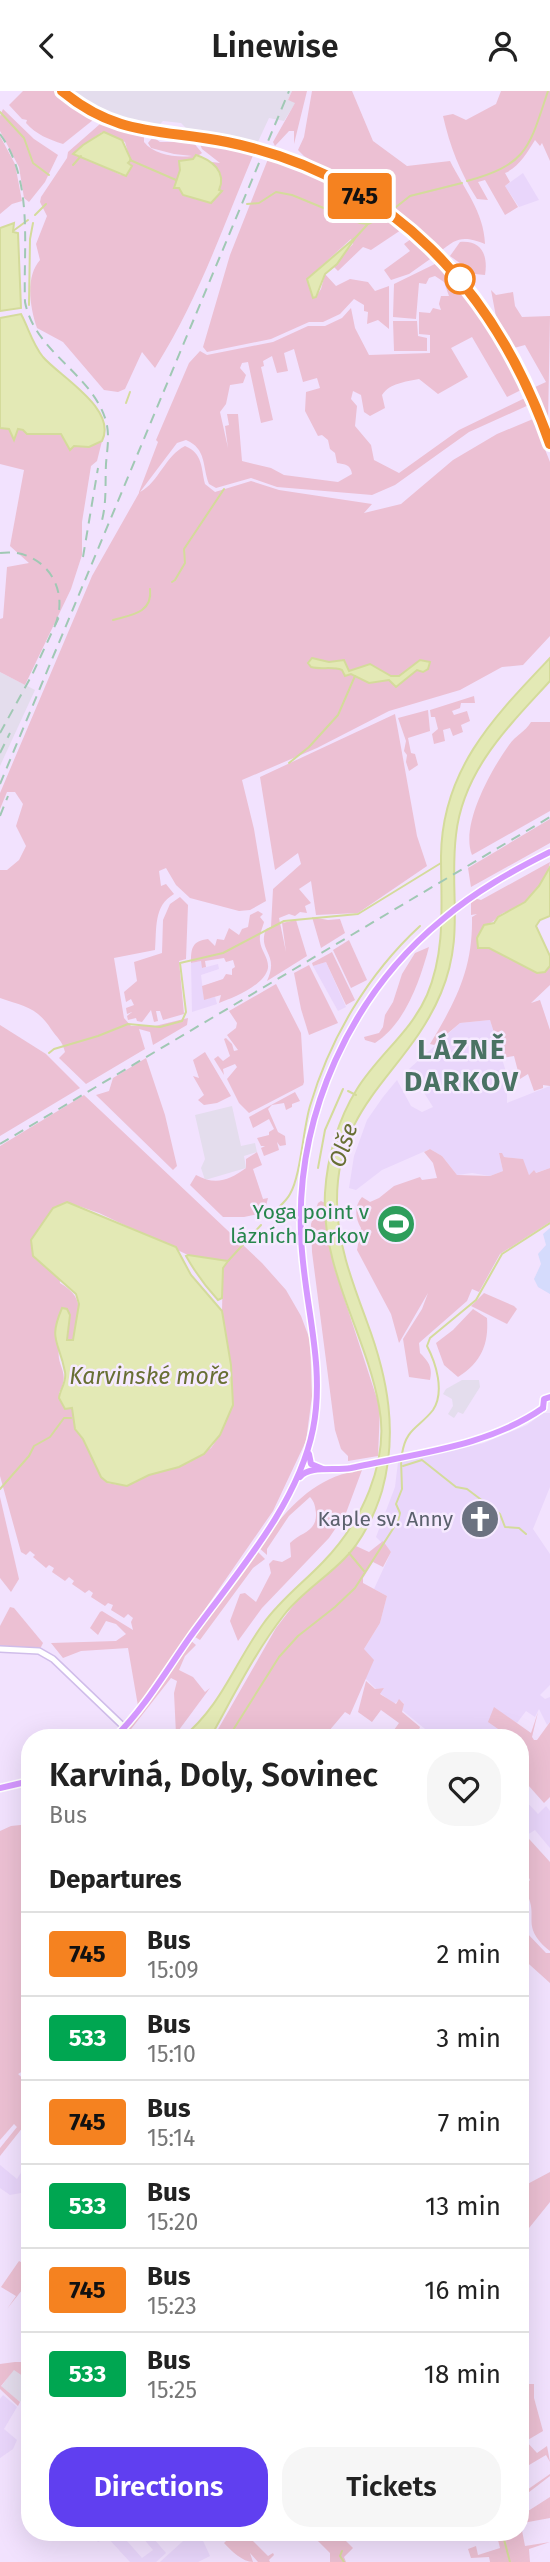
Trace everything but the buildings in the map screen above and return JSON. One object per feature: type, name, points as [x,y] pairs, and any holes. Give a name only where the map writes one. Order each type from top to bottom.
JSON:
[{"type":"main road","points":[[62,91],[117,125],[209,139],[272,155],[320,174],[368,200],[431,249],[467,287],[512,354],[550,444]]},
{"type":"main road","points":[[325,1470],[312,1464],[309,1459],[316,1405],[317,1366],[303,1264],[300,1212],[304,1167],[312,1128],[328,1079],[352,1027],[382,982],[427,933],[475,894],[550,852]]},
{"type":"main road","points":[[292,1488],[306,1471],[356,1467],[487,1437],[546,1408],[544,1399],[550,1397]]},
{"type":"main road","points":[[0,1650],[38,1651],[53,1659],[124,1727],[268,1528],[292,1488],[311,1437]]},
{"type":"main road","points":[[302,1466],[325,1470]]},
{"type":"main road","points":[[0,1788],[21,1783]]},
{"type":"shaded area","points":[[23,91],[59,91],[92,114],[93,120],[63,144],[48,138],[30,127],[26,123],[27,120],[22,119],[9,105]]},
{"type":"shaded area","points":[[73,91],[292,91],[288,100],[296,102],[284,121],[269,118],[256,146],[191,133],[181,123],[163,121],[156,128],[130,121],[91,104]]},
{"type":"shaded area","points":[[292,91],[307,91],[294,144],[294,131],[289,131],[275,146],[273,142],[295,103],[288,100]]},
{"type":"shaded area","points":[[312,91],[352,91],[373,141],[407,166],[450,161],[477,211],[485,244],[461,239],[440,252],[381,202],[304,156],[298,150],[304,137]]},
{"type":"shaded area","points":[[501,91],[550,91],[550,161],[542,143],[540,146],[535,140],[519,163],[505,173],[510,182],[505,186],[518,207],[505,215],[485,180],[478,182],[488,200],[477,199],[456,159],[443,116],[453,114],[466,120],[496,104]]},
{"type":"shaded area","points":[[3,109],[34,139],[58,155],[45,182],[29,202],[24,198],[19,167],[0,131]]},
{"type":"shaded area","points":[[100,124],[144,135],[144,142],[151,148],[148,143],[153,137],[160,142],[193,142],[202,153],[193,159],[179,161],[180,170],[174,187],[179,188],[183,195],[211,203],[218,193],[220,194],[221,179],[212,162],[220,163],[202,149],[199,142],[254,153],[209,263],[171,342],[155,368],[142,352],[125,389],[118,392],[104,390],[63,342],[37,328],[32,311],[32,275],[40,260],[36,244],[47,216],[40,202],[41,197],[67,158],[68,152]],"holes":[[[102,132],[125,142],[130,160],[121,175],[88,159],[78,149]],[[151,148],[192,156],[166,155]]]},
{"type":"shaded area","points":[[0,136],[15,164],[22,201],[12,204],[0,214]]},
{"type":"shaded area","points":[[268,159],[325,181],[401,230],[371,250],[363,247],[338,271],[333,266],[353,244],[351,239],[307,279],[315,298],[325,274],[336,286],[350,279],[368,282],[375,291],[389,286],[389,329],[378,320],[367,324],[368,312],[364,311],[364,305],[354,299],[340,314],[323,322],[309,322],[271,339],[207,352],[203,347],[230,255]]},
{"type":"shaded area","points":[[523,173],[539,200],[519,207],[505,186]]},
{"type":"shaded area","points":[[411,239],[433,257],[409,274],[391,280],[384,270],[410,251],[404,244]]},
{"type":"shaded area","points":[[460,242],[479,247],[486,262],[485,275],[475,274],[450,256]]},
{"type":"shaded area","points":[[439,262],[498,335],[525,388],[507,397],[472,337],[451,348],[468,377],[438,394],[419,379],[398,384],[382,395],[385,408],[370,416],[364,412],[361,395],[353,391],[351,399],[357,406],[355,426],[371,445],[374,460],[399,473],[459,430],[527,397],[531,404],[469,432],[395,485],[372,495],[277,487],[251,478],[216,488],[209,484],[201,453],[186,440],[177,443],[140,492],[147,488],[172,456],[185,446],[198,457],[205,484],[215,492],[251,481],[279,490],[372,504],[364,513],[401,504],[453,460],[497,434],[533,419],[550,462],[550,636],[523,665],[502,667],[460,690],[389,711],[317,748],[242,780],[254,829],[266,901],[250,910],[239,911],[190,898],[176,885],[166,868],[159,871],[161,886],[166,884],[174,894],[159,911],[155,950],[114,958],[124,1018],[131,1026],[155,1026],[188,1018],[187,1025],[153,1045],[150,1032],[139,1029],[145,1049],[86,1084],[59,1058],[65,1052],[62,1045],[40,1016],[29,1008],[0,998],[0,870],[7,870],[19,860],[26,846],[16,826],[23,804],[15,792],[7,792],[0,809],[0,793],[92,576],[139,493],[158,442],[156,440],[189,363],[200,351],[207,355],[273,342],[308,326],[325,326],[342,318],[351,308],[355,328],[369,355],[430,353],[430,335],[419,334],[419,312],[430,313],[433,308],[441,310],[441,296],[449,296],[444,282],[435,276],[429,278],[426,284],[419,283],[416,319],[393,317],[394,284]],"holes":[[[294,349],[303,382],[317,378],[320,388],[306,392],[305,411],[318,436],[322,435],[328,440],[337,463],[347,465],[351,471],[352,474],[338,482],[284,475],[271,468],[242,461],[238,414],[227,414],[229,425],[225,426],[228,448],[220,412],[226,404],[230,385],[243,383],[246,375],[240,368],[242,363],[248,362],[261,423],[273,420],[261,367],[264,366],[263,361],[272,356],[277,373],[288,371],[284,353]]]},
{"type":"shaded area","points":[[491,290],[496,295],[513,292],[515,306],[522,317],[550,316],[548,425],[535,387],[546,382],[525,345],[514,348],[497,322]]},
{"type":"shaded area","points":[[393,321],[417,321],[418,336],[427,338],[427,351],[394,351]]},
{"type":"shaded area","points":[[0,428],[9,429],[14,439],[17,429],[40,435],[61,434],[69,449],[102,441],[97,461],[91,466],[82,522],[82,555],[71,589],[25,685],[0,672],[0,619],[3,618],[7,567],[29,563],[10,546],[24,470],[0,464]]},
{"type":"shaded area","points":[[0,672],[35,690],[0,766]]},
{"type":"shaded area","points":[[474,696],[475,703],[461,703],[460,708],[452,711],[454,715],[467,711],[470,721],[461,725],[463,732],[453,736],[450,728],[443,730],[445,741],[434,744],[432,734],[438,729],[430,710]]},
{"type":"shaded area","points":[[428,710],[430,731],[408,738],[411,753],[415,754],[418,765],[409,771],[404,751],[406,741],[398,718]]},
{"type":"shaded area","points":[[395,714],[417,836],[427,866],[358,913],[316,915],[311,881],[299,889],[311,903],[305,906],[307,913],[300,912],[295,916],[289,914],[279,918],[286,952],[282,923],[296,920],[307,956],[267,981],[271,964],[264,937],[266,929],[271,927],[273,889],[301,864],[298,853],[275,870],[260,777]]},
{"type":"shaded area","points":[[531,722],[550,722],[550,811],[472,855],[470,829],[479,798],[509,745]]},
{"type":"shaded area","points":[[550,819],[550,843],[471,887],[468,868]]},
{"type":"shaded area","points":[[550,862],[543,881],[534,893],[518,907],[485,925],[477,941],[481,949],[489,948],[537,973],[544,973],[550,966],[550,985],[531,1003],[540,1000],[550,1030],[550,1086],[543,1085],[543,1088],[534,1091],[528,1074],[520,1079],[514,1056],[502,1058],[490,1020],[460,1023],[434,1045],[430,1044],[455,999],[466,969],[472,936],[472,917],[477,914],[471,915],[471,900],[481,900]]},
{"type":"shaded area","points":[[180,897],[188,905],[186,959],[179,961],[184,1014],[163,1020],[160,1011],[156,1011],[158,1021],[154,1022],[151,1010],[142,1022],[136,1018],[128,1020],[127,1016],[132,1012],[127,1014],[126,1008],[134,1005],[131,999],[126,1002],[124,992],[137,981],[134,962],[162,953],[163,920],[170,904]]},
{"type":"shaded area","points":[[258,911],[263,914],[260,917],[264,922],[260,938],[268,964],[266,974],[248,990],[232,998],[219,1003],[221,995],[204,1000],[202,986],[223,979],[226,974],[232,975],[232,969],[235,967],[233,960],[226,962],[224,958],[205,961],[206,967],[202,968],[201,961],[191,963],[194,946],[199,941],[208,939],[215,946],[217,939],[224,940],[229,928],[239,935],[242,929],[248,927],[250,915]]},
{"type":"shaded area","points":[[312,917],[340,919],[345,933],[321,948]]},
{"type":"shaded area","points":[[349,940],[367,980],[351,988],[333,950]]},
{"type":"shaded area","points":[[429,947],[416,987],[403,1013],[375,1043],[365,1040],[364,1037],[379,1033],[383,1027],[385,1015],[393,1002],[402,974],[415,953]]},
{"type":"shaded area","points":[[332,952],[355,1000],[346,1005],[326,962],[313,966],[312,963]]},
{"type":"shaded area","points":[[201,961],[203,968],[218,964],[219,969],[201,975],[204,999],[215,997],[217,1004],[192,1012],[191,963]]},
{"type":"shaded area","points":[[326,962],[346,1007],[338,1011],[313,966]]},
{"type":"shaded area","points":[[309,965],[338,1023],[309,1035],[294,973]]},
{"type":"shaded area","points":[[276,984],[301,1033],[304,1082],[303,1085],[249,1113],[239,1103],[227,1079],[237,1067],[235,1064],[223,1069],[224,1075],[214,1059],[218,1056],[223,1061],[230,1056],[224,1039],[226,1038],[234,1051],[238,1050],[227,1035],[236,1028],[237,1023],[229,1011]]},
{"type":"shaded area","points":[[490,1020],[507,1075],[507,1103],[550,1086],[550,1168],[535,1173],[534,1170],[529,1175],[522,1159],[503,1157],[499,1153],[503,1171],[490,1176],[472,1173],[457,1175],[442,1156],[430,1149],[382,1170],[356,1190],[349,1188],[354,1156],[367,1120],[397,1080],[411,1106],[422,1112],[433,1107],[409,1069],[460,1023]]},
{"type":"shaded area","points":[[0,1025],[46,1054],[80,1088],[0,1136]]},
{"type":"shaded area","points":[[205,1052],[231,1096],[217,1103],[204,1105],[198,1100],[204,1095],[193,1076],[199,1078],[193,1060]]},
{"type":"shaded area","points":[[146,1058],[165,1115],[177,1166],[173,1170],[96,1095],[109,1091],[113,1078]]},
{"type":"shaded area","points":[[295,1092],[300,1101],[292,1104],[292,1107],[286,1110],[284,1103],[272,1105],[268,1109],[278,1132],[285,1136],[286,1145],[280,1146],[277,1142],[279,1150],[264,1156],[261,1148],[265,1146],[261,1146],[257,1138],[269,1135],[274,1129],[269,1119],[253,1128],[249,1117]]},
{"type":"shaded area","points":[[84,1095],[262,1263],[286,1290],[301,1316],[310,1340],[312,1396],[306,1441],[273,1511],[138,1706],[128,1648],[81,1651],[63,1658],[51,1643],[116,1641],[126,1634],[116,1624],[106,1621],[98,1635],[90,1628],[100,1612],[133,1630],[133,1618],[128,1614],[124,1618],[111,1610],[113,1605],[108,1603],[105,1606],[91,1597],[93,1593],[89,1590],[85,1593],[72,1584],[74,1581],[69,1577],[65,1581],[52,1572],[54,1568],[49,1565],[46,1568],[30,1551],[26,1555],[21,1552],[0,1476],[0,1146]],"holes":[[[67,1202],[99,1213],[188,1255],[227,1261],[223,1268],[222,1311],[231,1365],[233,1405],[220,1435],[211,1448],[188,1463],[148,1475],[126,1486],[107,1483],[101,1477],[83,1439],[75,1429],[72,1408],[67,1408],[59,1393],[64,1380],[59,1355],[62,1336],[70,1315],[67,1340],[74,1340],[79,1308],[74,1295],[60,1283],[53,1208]]]},
{"type":"shaded area","points":[[232,1106],[241,1146],[255,1143],[257,1152],[244,1156],[246,1168],[205,1180],[201,1168],[205,1159],[195,1115]]},
{"type":"shaded area","points":[[430,1149],[442,1156],[457,1175],[490,1176],[503,1171],[499,1153],[504,1157],[523,1159],[529,1175],[534,1170],[536,1173],[550,1168],[550,1222],[500,1254],[479,1292],[472,1289],[467,1301],[419,1343],[420,1353],[430,1368],[430,1380],[409,1377],[403,1339],[422,1309],[428,1293],[399,1343],[391,1314],[357,1250],[361,1228],[356,1212],[362,1197],[370,1202],[394,1186],[420,1177],[422,1180],[437,1178],[433,1163],[424,1152]]},
{"type":"shaded area","points":[[257,1152],[262,1165],[253,1169],[263,1199],[268,1198],[264,1213],[223,1217],[190,1185],[196,1175],[216,1181],[234,1176],[246,1168],[246,1159]]},
{"type":"shaded area","points":[[321,1201],[325,1203],[334,1267],[380,1408],[378,1456],[348,1461],[335,1430],[312,1252],[311,1224]]},
{"type":"shaded area","points":[[550,1228],[550,1294],[538,1287],[534,1279],[541,1264],[538,1254],[546,1245],[543,1234]]},
{"type":"shaded area","points":[[484,1293],[517,1309],[507,1324],[471,1306]]},
{"type":"shaded area","points":[[473,1309],[487,1318],[487,1336],[478,1359],[458,1377],[444,1365],[436,1343]]},
{"type":"shaded area","points":[[462,1380],[479,1380],[480,1387],[463,1414],[458,1412],[454,1418],[448,1414],[453,1406],[452,1399],[443,1394],[446,1389]]},
{"type":"shaded area","points":[[543,1413],[550,1413],[550,1487],[533,1529],[550,1554],[550,1685],[540,1695],[545,1699],[550,1697],[550,1722],[547,1725],[539,1709],[535,1717],[526,1711],[517,1723],[494,1708],[506,1729],[425,1729],[402,1710],[404,1703],[399,1700],[394,1704],[380,1693],[384,1688],[376,1689],[364,1677],[367,1672],[364,1649],[380,1623],[387,1596],[374,1589],[391,1552],[376,1537],[395,1487],[398,1462],[484,1443],[527,1425]]},
{"type":"shaded area","points":[[362,1470],[346,1513],[329,1538],[262,1608],[238,1641],[230,1621],[240,1594],[245,1593],[256,1602],[271,1573],[269,1564],[273,1560],[282,1562],[291,1557],[290,1543],[311,1528],[316,1519],[315,1506],[310,1497],[289,1516],[267,1549],[267,1555],[258,1547],[291,1508],[315,1487],[329,1479]]},
{"type":"shaded area","points":[[0,1497],[19,1579],[11,1592],[0,1578]]},
{"type":"shaded area","points":[[383,1541],[391,1552],[383,1567],[373,1562],[363,1578],[363,1583],[387,1596],[380,1623],[364,1649],[374,1660],[350,1715],[345,1712],[331,1729],[218,1729],[276,1628],[296,1602],[356,1546],[369,1552]]},
{"type":"shaded area","points":[[257,1551],[265,1559],[253,1568],[200,1640],[195,1637]]},
{"type":"shaded area","points":[[10,1607],[14,1608],[43,1643],[40,1649],[0,1647],[0,1626]]},
{"type":"shaded area","points":[[190,1640],[196,1645],[185,1656],[179,1670],[193,1677],[205,1692],[210,1688],[180,1729],[176,1729],[174,1693],[177,1681],[171,1678],[131,1729],[124,1729]]},
{"type":"shaded area","points":[[366,1681],[375,1689],[384,1688],[380,1694],[396,1704],[399,1699],[404,1704],[402,1712],[420,1727],[395,1729],[399,1723],[381,1710],[372,1722],[358,1712]]},
{"type":"shaded area","points":[[494,1707],[525,1729],[498,1729],[488,1722]]},
{"type":"shaded area","points":[[538,1712],[532,1737],[534,1740],[537,1740],[550,1722],[550,1797],[544,1803],[529,1786],[529,1732],[531,1733]]},
{"type":"shaded area","points":[[529,1804],[538,1814],[546,1806],[550,1811],[550,1848],[535,1830],[529,1834]]},
{"type":"shaded area","points":[[21,1825],[21,2072],[18,2074],[21,2077],[21,2130],[0,2156],[0,2148],[17,2127],[14,2124],[0,2140],[0,1831]]},
{"type":"shaded area","points":[[529,1839],[550,1862],[550,1951],[540,1942],[532,1927]]},
{"type":"shaded area","points":[[529,1935],[546,1953],[550,1953],[550,1983],[529,1964]]},
{"type":"shaded area","points":[[0,2165],[17,2179],[21,2173],[21,2193],[10,2195],[0,2188]]},
{"type":"shaded area","points":[[550,2172],[550,2202],[529,2228],[529,2183]]},
{"type":"shaded area","points":[[19,2261],[21,2262],[21,2291],[7,2309],[16,2296],[1,2287]]},
{"type":"shaded area","points":[[21,2362],[21,2375],[14,2370],[1,2386],[20,2402],[18,2406],[0,2389],[0,2364]]},
{"type":"shaded area","points":[[14,2369],[21,2374],[20,2402],[1,2387]]},
{"type":"shaded area","points":[[529,2384],[534,2384],[534,2398],[543,2431],[529,2439]]},
{"type":"shaded area","points":[[3,2395],[17,2407],[4,2429],[17,2440],[13,2449],[0,2458],[0,2399]]},
{"type":"shaded area","points":[[529,2444],[537,2453],[547,2446],[550,2462],[546,2455],[529,2465]]},
{"type":"shaded area","points":[[550,2476],[529,2492],[529,2489]]},
{"type":"shaded area","points":[[550,2497],[550,2518],[529,2522],[529,2510]]},
{"type":"shaded area","points":[[111,2541],[127,2541],[142,2558],[153,2550],[146,2541],[156,2541],[166,2553],[156,2562],[130,2562]]},
{"type":"shaded area","points":[[183,2541],[203,2541],[210,2556],[198,2562],[160,2562]]},
{"type":"shaded area","points":[[253,2541],[268,2556],[273,2553],[274,2555],[270,2562],[258,2562],[250,2553],[253,2562],[249,2562],[224,2543]]},
{"type":"shaded area","points":[[318,2541],[346,2541],[353,2548],[344,2557],[346,2562],[330,2562],[330,2553]]},
{"type":"shaded area","points":[[498,2541],[524,2541],[525,2546],[550,2542],[529,2549],[530,2562],[490,2562],[489,2557],[471,2558],[468,2549],[476,2546],[478,2555],[500,2548]]},
{"type":"water","points":[[104,132],[122,140],[131,160],[128,163],[132,166],[126,176],[73,154]]},
{"type":"water","points":[[196,155],[212,164],[221,178],[219,190],[222,191],[211,203],[183,195],[179,188],[174,188],[180,170],[179,161],[193,159]]},
{"type":"water","points":[[14,223],[13,232],[18,233],[21,308],[0,311],[0,228]]},
{"type":"water","points":[[356,237],[337,264],[325,274],[316,297],[313,298],[307,279]]},
{"type":"water","points":[[21,314],[43,357],[95,405],[105,429],[102,441],[89,447],[74,446],[70,450],[61,434],[27,434],[18,429],[14,440],[9,429],[0,428],[0,318]]},
{"type":"water","points":[[312,658],[329,662],[344,660],[349,671],[370,664],[391,676],[399,676],[420,660],[430,662],[428,669],[423,672],[417,670],[396,687],[389,680],[369,683],[351,674],[345,676],[342,670],[311,667],[308,663]]},
{"type":"water","name":"Olše","points":[[550,658],[550,681],[490,751],[468,790],[460,812],[454,856],[454,933],[448,972],[441,993],[411,1045],[361,1113],[348,1138],[340,1168],[337,1202],[343,1248],[380,1364],[388,1406],[389,1448],[382,1491],[357,1544],[338,1565],[298,1600],[273,1629],[215,1729],[192,1729],[218,1698],[270,1615],[337,1546],[360,1510],[376,1470],[380,1449],[379,1406],[365,1353],[330,1248],[325,1193],[328,1166],[339,1126],[357,1089],[412,1021],[427,995],[440,944],[441,856],[444,825],[451,797],[461,771],[475,747],[509,702]]},
{"type":"water","points":[[550,867],[550,916],[540,920],[536,926],[550,956],[550,966],[545,972],[537,973],[489,948],[478,948],[477,938],[484,925],[494,923],[498,917],[525,902]]},
{"type":"water","name":"Karvinské moře","points":[[67,1202],[176,1247],[191,1275],[222,1311],[231,1365],[233,1405],[220,1435],[204,1454],[179,1467],[149,1475],[127,1486],[107,1482],[101,1477],[83,1439],[75,1429],[72,1408],[65,1409],[59,1398],[65,1376],[56,1340],[56,1327],[62,1308],[67,1309],[70,1315],[67,1340],[73,1340],[79,1304],[76,1294],[33,1256],[31,1240],[53,1208]]},
{"type":"water","points":[[186,1256],[228,1261],[223,1268],[222,1298],[218,1300],[205,1284]]},
{"type":"waterway","points":[[467,181],[503,168],[523,151],[536,127],[548,91]]},
{"type":"waterway","points":[[0,112],[24,138],[33,163],[49,175]]},
{"type":"waterway","points":[[73,165],[81,156]]},
{"type":"waterway","points":[[130,160],[176,180]]},
{"type":"waterway","points":[[391,211],[410,196],[462,183]]},
{"type":"waterway","points":[[247,204],[259,203],[276,192],[292,195],[360,223],[368,224],[385,216]]},
{"type":"waterway","points":[[35,215],[46,204]]},
{"type":"waterway","points":[[13,231],[28,220]]},
{"type":"waterway","points":[[29,305],[30,239],[33,223]]},
{"type":"waterway","points":[[356,237],[367,225]]},
{"type":"waterway","points":[[126,403],[130,392]]},
{"type":"waterway","points":[[172,582],[185,563],[184,549],[224,489]]},
{"type":"waterway","points":[[113,620],[144,608],[150,597],[150,589]]},
{"type":"waterway","points":[[289,763],[309,747],[338,715],[355,676]]},
{"type":"waterway","points":[[49,1053],[128,1024],[160,1027],[182,1021],[186,1012],[180,963],[223,953],[284,921],[358,914],[441,863]]},
{"type":"waterway","points":[[276,1210],[294,1186],[310,1106],[328,1056],[340,1032],[368,986],[420,926]]},
{"type":"waterway","name":"Olše","points":[[318,1168],[325,1130],[343,1089]]},
{"type":"waterway","points":[[348,1091],[356,1095]]},
{"type":"waterway","points":[[402,1454],[410,1433],[437,1403],[438,1378],[427,1346],[430,1338],[476,1300],[502,1254],[550,1223]]},
{"type":"waterway","points":[[228,1261],[261,1225]]},
{"type":"waterway","points":[[0,1489],[29,1456],[34,1446],[50,1437],[64,1418],[71,1418]]},
{"type":"waterway","points":[[234,1729],[279,1657],[298,1636],[355,1588],[398,1521],[400,1513],[396,1504],[402,1489],[401,1460]]},
{"type":"waterway","points":[[403,1466],[422,1460],[456,1487],[467,1489],[500,1514],[505,1527],[519,1528],[526,1534]]},
{"type":"waterway","points":[[484,1515],[493,1511]]},
{"type":"waterway","points":[[349,1553],[364,1571]]},
{"type":"waterway","points":[[504,2541],[510,2562]]},
{"type":"waterway","points":[[342,2551],[340,2556],[344,2562]]},
{"type":"railway","points":[[0,784],[289,91]]},
{"type":"railway","points":[[0,134],[11,152],[22,193],[25,302],[31,320],[51,349],[89,389],[106,421],[108,443],[101,524]]},
{"type":"railway","points":[[83,557],[98,468]]},
{"type":"railway","points":[[0,553],[29,556],[49,573],[56,584],[59,597],[55,625]]},
{"type":"railway","points":[[0,733],[32,675],[59,617]]},
{"type":"railway","points":[[0,753],[10,733]]},
{"type":"railway","points":[[0,816],[8,796]]},
{"type":"railway","points":[[0,1144],[550,817]]},
{"type":"bus line","name":"745","points":[[62,91],[117,125],[228,142],[287,160],[315,171],[385,211],[431,249],[484,308],[519,368],[550,444]]},
{"type":"place","name":"Yoga point v lázních Darkov","points":[[396,1224]]},
{"type":"place","name":"Kaple sv. Anny","points":[[480,1519]]},
{"type":"district","name":"LÁZNĚ DARKOV","points":[[462,1065]]}]
